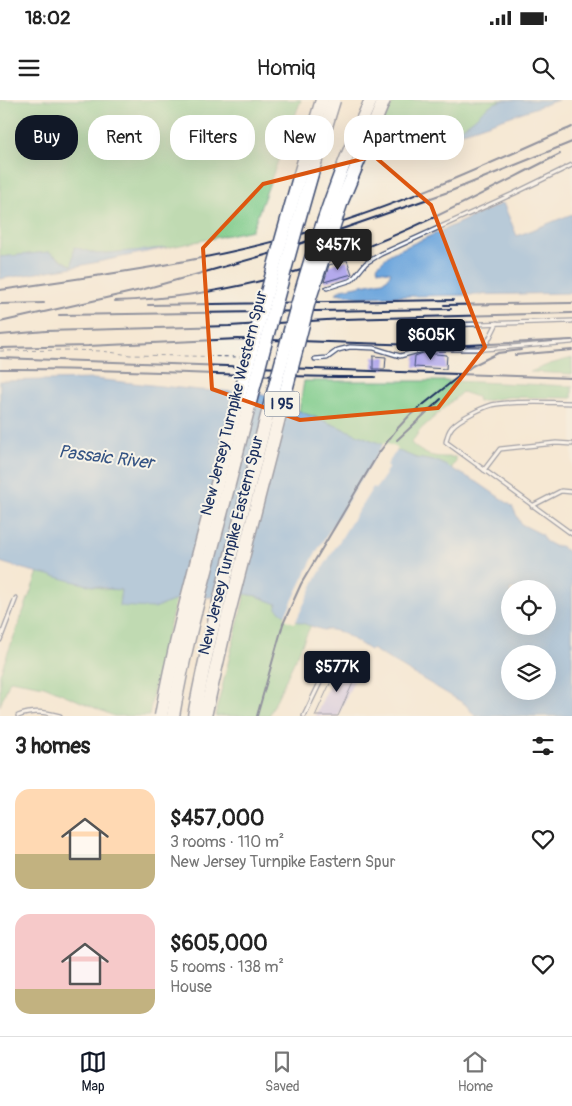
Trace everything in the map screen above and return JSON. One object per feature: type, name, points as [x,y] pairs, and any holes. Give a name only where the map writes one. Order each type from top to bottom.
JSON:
[{"type":"highway","name":"New Jersey Turnpike Western Spur","points":[[161,716],[173,656],[256,329],[322,100]]},
{"type":"highway","name":"New Jersey Turnpike Western Spur","points":[[173,716],[189,639],[274,306],[334,100]]},
{"type":"highway","name":"New Jersey Turnpike Eastern Spur","points":[[194,716],[214,626],[297,301],[334,189],[372,100]]},
{"type":"highway","name":"New Jersey Turnpike Eastern Spur","points":[[205,716],[219,652],[309,301],[342,201],[384,100]]},
{"type":"lane","points":[[326,288],[352,280],[366,262],[381,254],[572,166]]},
{"type":"lane","points":[[447,325],[572,321]]},
{"type":"lane","points":[[484,349],[497,323]]},
{"type":"lane","points":[[316,359],[327,358],[338,350],[350,347],[374,348],[400,356],[426,349],[484,349],[572,342]]},
{"type":"lane","points":[[572,404],[535,402],[495,404],[469,415],[453,426],[447,434],[446,442],[572,534]]},
{"type":"lane","points":[[484,470],[500,449],[556,443],[572,444]]},
{"type":"lane","points":[[532,506],[561,491],[572,492]]},
{"type":"lane","points":[[0,640],[16,598]]},
{"type":"lane","points":[[304,716],[329,664]]},
{"type":"lane","points":[[18,716],[38,711],[60,716]]},
{"type":"path","points":[[0,350],[102,351],[130,355],[248,358]]},
{"type":"highlighted area","points":[[374,156],[431,205],[485,347],[438,408],[300,420],[212,389],[203,248],[263,184]]},
{"type":"green space","points":[[0,100],[301,100],[295,115],[265,115],[265,160],[278,160],[252,230],[166,248],[97,254],[74,247],[73,266],[49,252],[0,257]]},
{"type":"green space","points":[[395,100],[505,100],[492,105],[464,126],[464,115],[386,115]]},
{"type":"green space","points":[[572,358],[572,374],[530,372],[550,364]]},
{"type":"green space","points":[[304,381],[452,381],[572,386],[572,398],[509,397],[478,402],[477,397],[462,392],[421,429],[411,443],[422,452],[432,456],[456,457],[456,461],[451,469],[435,461],[416,458],[299,411]]},
{"type":"green space","points":[[38,572],[104,589],[121,590],[119,605],[154,608],[176,600],[149,716],[114,716],[44,686],[10,680],[0,706],[0,674]]},
{"type":"green space","points":[[245,594],[257,596],[277,604],[289,619],[311,625],[269,716],[215,716]]},
{"type":"water","points":[[505,100],[558,100],[464,132],[464,126],[488,107]]},
{"type":"water","points":[[503,203],[517,236],[572,214],[572,293],[358,297],[336,293],[342,289],[383,281],[388,278],[391,272],[378,270],[377,266],[390,254]]},
{"type":"water","points":[[74,247],[97,254],[166,248],[73,267],[0,279],[0,257],[49,252],[72,266]]},
{"type":"water","name":"Passaic River","points":[[94,379],[199,390],[255,393],[270,397],[299,411],[416,458],[439,462],[477,482],[512,506],[521,524],[541,534],[545,541],[554,546],[561,546],[572,556],[572,716],[475,716],[465,704],[372,649],[370,650],[342,633],[323,630],[290,619],[277,609],[277,604],[257,596],[245,594],[176,600],[154,608],[119,606],[121,590],[78,583],[0,562],[0,381]]},
{"type":"pier","points":[[384,443],[398,448],[387,465],[389,467],[386,474],[376,488],[373,487],[315,580],[295,623],[288,621],[284,618],[314,556]]},
{"type":"building","points":[[347,260],[352,274],[324,282],[329,265]]},
{"type":"building","points":[[423,353],[447,355],[446,369],[414,367],[415,356]]},
{"type":"building","points":[[373,356],[386,357],[385,369],[373,369]]},
{"type":"building","points":[[338,666],[357,674],[338,716],[315,716]]},
{"type":"railway","points":[[0,290],[118,273],[274,242],[379,209],[572,127]]},
{"type":"railway","points":[[0,322],[141,290],[276,252],[451,191],[572,142]]},
{"type":"railway","points":[[115,301],[174,296],[233,287],[320,264],[429,220],[560,154]]},
{"type":"railway","points":[[148,305],[453,300]]},
{"type":"railway","points":[[0,304],[44,303]]},
{"type":"railway","points":[[444,305],[572,303]]},
{"type":"railway","points":[[59,315],[451,309]]},
{"type":"railway","points":[[0,335],[46,331],[229,326],[343,319],[572,313]]},
{"type":"railway","points":[[0,348],[238,339],[446,346],[572,340]]},
{"type":"railway","points":[[257,716],[283,624],[301,584],[378,454],[410,415],[472,366],[498,353],[521,350]]},
{"type":"railway","points":[[515,355],[572,350]]},
{"type":"railway","points":[[0,358],[572,378]]},
{"type":"railway","points":[[0,369],[375,377]]},
{"type":"railway","points":[[397,440],[441,399]]}]
